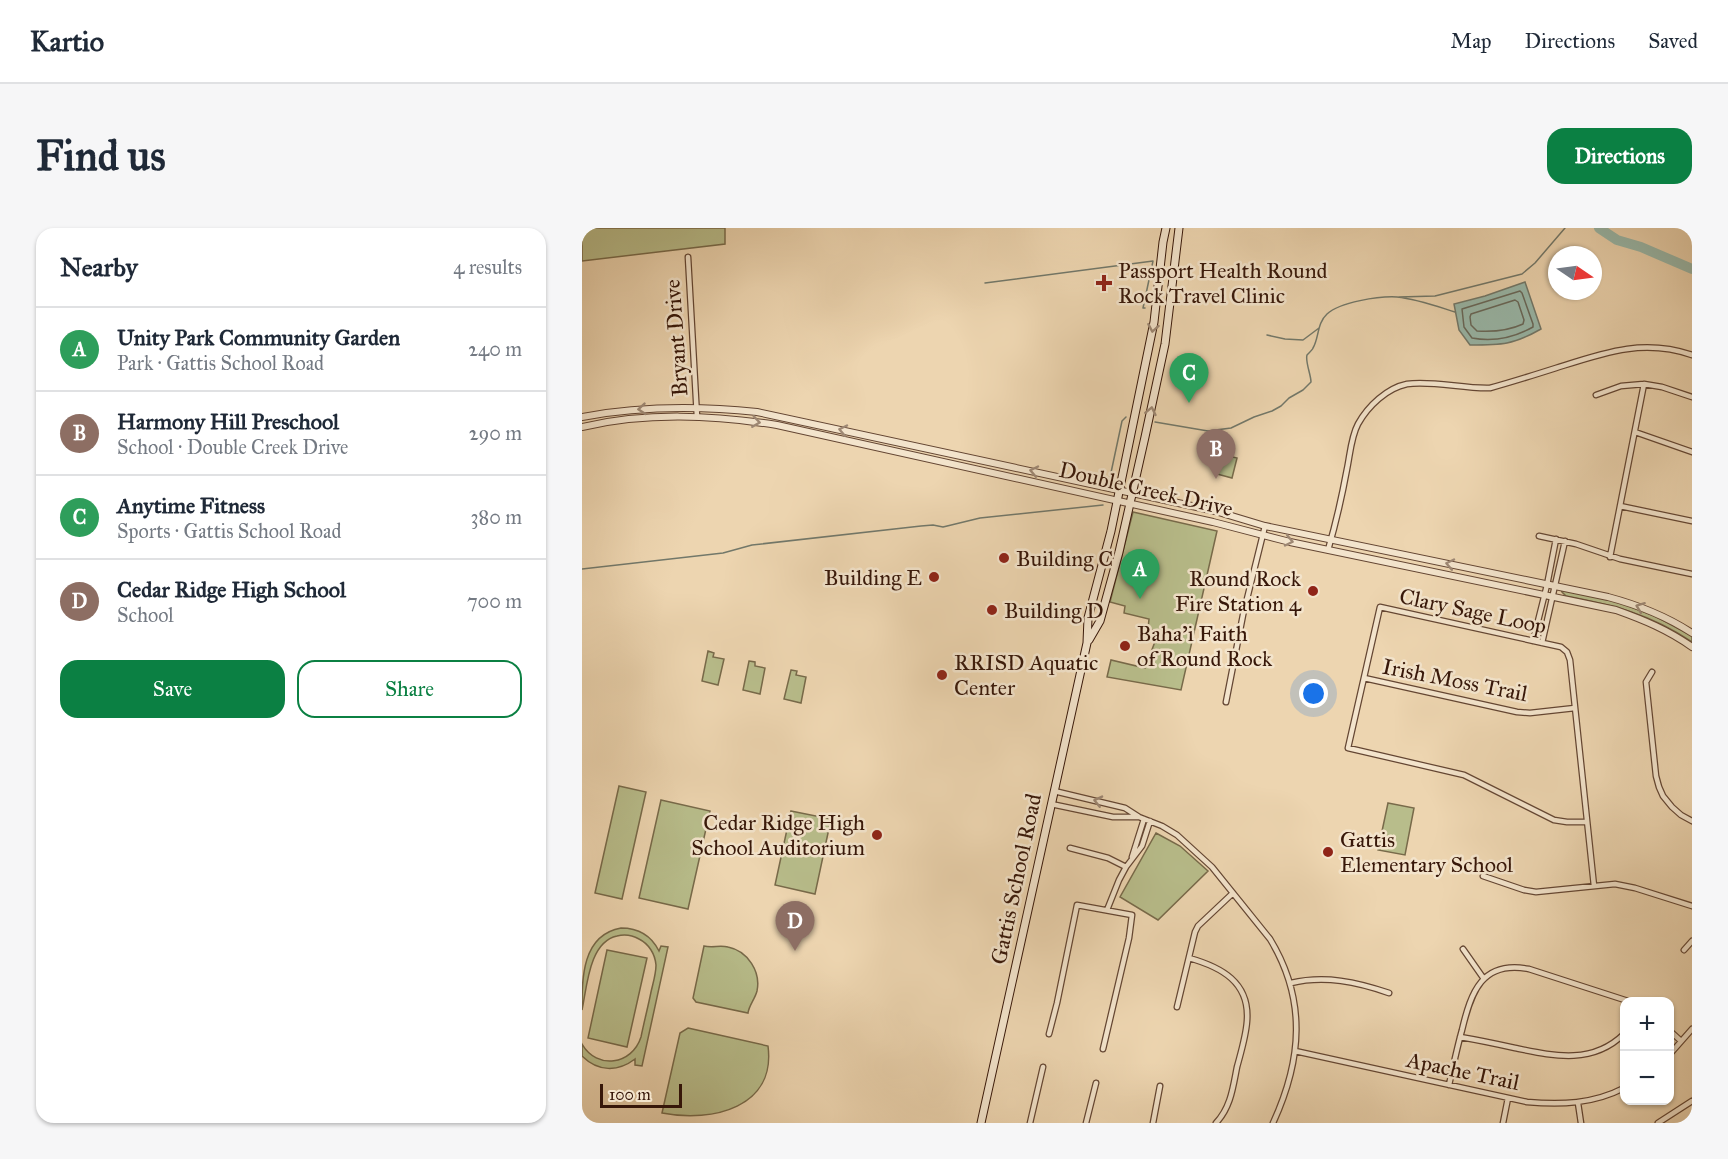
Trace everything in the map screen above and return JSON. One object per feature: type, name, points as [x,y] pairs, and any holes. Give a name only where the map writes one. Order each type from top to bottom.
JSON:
[{"type":"main road","name":"Gattis School Road","points":[[981,1123],[1087,643],[1088,618],[1117,501],[1154,322],[1166,228]]},
{"type":"main road","name":"Gattis School Road","points":[[1087,643],[1100,621],[1130,504],[1165,344],[1179,228]]},
{"type":"street","name":"Bryant Drive","points":[[688,257],[697,417]]},
{"type":"street","points":[[1328,550],[1356,428],[1374,403],[1387,393],[1404,385],[1418,383],[1490,388],[1606,352],[1627,348],[1655,348],[1692,355]]},
{"type":"street","points":[[1610,557],[1644,384]]},
{"type":"street","points":[[1596,395],[1621,386],[1644,384],[1662,387],[1692,397]]},
{"type":"street","name":"Double Creek Drive","points":[[582,417],[650,408],[697,407],[757,412],[1215,511],[1265,526],[1627,602],[1665,617],[1692,633]]},
{"type":"street","name":"Double Creek Drive","points":[[582,427],[627,419],[697,417],[777,424],[1213,522],[1263,536],[1616,610],[1646,620],[1672,633],[1692,647]]},
{"type":"street","points":[[1635,432],[1692,452]]},
{"type":"street","points":[[1620,506],[1692,521]]},
{"type":"street","points":[[1226,702],[1243,615],[1265,526]]},
{"type":"street","points":[[1539,536],[1564,541],[1610,557],[1692,574]]},
{"type":"street","points":[[1542,643],[1556,539]]},
{"type":"street","points":[[1551,585],[1561,559],[1564,541]]},
{"type":"street","points":[[1553,557],[1561,559]]},
{"type":"street","points":[[1533,641],[1549,595]]},
{"type":"street","name":"Clary Sage Loop","points":[[1586,822],[1554,820],[1464,775],[1348,748],[1380,607],[1561,647],[1569,655],[1594,886]]},
{"type":"street","points":[[1652,672],[1646,682],[1656,776],[1663,796],[1681,815],[1692,821]]},
{"type":"street","name":"Irish Moss Trail","points":[[1364,678],[1517,712],[1530,713],[1575,708]]},
{"type":"street","points":[[1054,791],[1121,806],[1171,831],[1212,867],[1270,939],[1291,983],[1296,1011],[1295,1051],[1284,1098],[1273,1123]]},
{"type":"street","points":[[1051,804],[1113,818],[1144,819]]},
{"type":"street","points":[[1107,910],[1126,867],[1142,846],[1144,819]]},
{"type":"street","points":[[1070,848],[1108,858],[1126,867]]},
{"type":"street","points":[[1483,876],[1536,892],[1625,885],[1692,906]]},
{"type":"street","points":[[1178,1007],[1195,932],[1198,926],[1233,893]]},
{"type":"street","points":[[1049,1034],[1077,905],[1132,915],[1129,938],[1103,1049]]},
{"type":"street","points":[[1684,950],[1692,941]]},
{"type":"street","points":[[1463,949],[1484,979]]},
{"type":"street","points":[[1189,958],[1219,968],[1230,977],[1241,992],[1246,1005],[1247,1024],[1231,1098],[1216,1123]]},
{"type":"street","points":[[1449,1085],[1469,1001],[1475,989],[1491,974],[1503,969],[1520,968],[1620,999]]},
{"type":"street","points":[[1291,983],[1326,978],[1376,988],[1389,993]]},
{"type":"street","points":[[1673,1051],[1692,1029]]},
{"type":"street","points":[[1674,1035],[1681,1041]]},
{"type":"street","points":[[1460,1037],[1553,1056],[1573,1056],[1602,1049],[1620,1037]]},
{"type":"street","name":"Apache Trail","points":[[1295,1051],[1508,1098],[1547,1104],[1591,1100],[1620,1089]]},
{"type":"street","points":[[1030,1123],[1043,1067]]},
{"type":"street","points":[[1086,1123],[1096,1083]]},
{"type":"street","points":[[1153,1123],[1160,1086]]},
{"type":"street","points":[[1503,1123],[1508,1098]]},
{"type":"street","points":[[1658,1123],[1692,1101]]},
{"type":"street","points":[[1578,1102],[1581,1123]]},
{"type":"green space","points":[[582,228],[725,228],[725,244],[582,261]]},
{"type":"green space","points":[[1216,453],[1237,458],[1232,478],[1217,474],[1221,463],[1214,461]]},
{"type":"green space","points":[[1133,512],[1217,531],[1181,690],[1107,677],[1111,660],[1145,668],[1159,631],[1148,629],[1149,619],[1124,613],[1125,606],[1110,602]]},
{"type":"green space","points":[[1561,589],[1616,601],[1655,616],[1692,636],[1692,642],[1662,624],[1616,607],[1566,596]]},
{"type":"green space","points":[[708,651],[714,653],[713,657],[724,659],[718,685],[702,681]]},
{"type":"green space","points":[[749,661],[755,662],[755,666],[765,668],[760,694],[743,690]]},
{"type":"green space","points":[[791,670],[797,671],[796,675],[806,677],[801,703],[784,699]]},
{"type":"green space","points":[[619,786],[646,792],[622,899],[595,893]]},
{"type":"green space","points":[[661,800],[710,811],[688,909],[639,898]]},
{"type":"green space","points":[[1388,803],[1414,808],[1405,855],[1378,850]]},
{"type":"green space","points":[[791,811],[831,819],[815,894],[775,885]]},
{"type":"green space","points":[[1156,833],[1180,846],[1208,871],[1158,920],[1120,897]]},
{"type":"green space","points":[[621,928],[633,929],[643,934],[659,951],[661,946],[668,947],[642,1066],[635,1065],[635,1059],[622,1066],[608,1068],[595,1065],[582,1056],[582,1044],[596,1058],[605,1061],[614,1061],[630,1054],[641,1037],[656,968],[653,953],[639,939],[622,935],[608,940],[595,956],[582,1010],[584,972],[592,949],[598,939],[608,932]]},
{"type":"green space","points":[[704,946],[725,946],[735,949],[751,963],[758,984],[748,1013],[696,1002],[693,998]]},
{"type":"green space","points":[[607,950],[647,958],[627,1047],[588,1038]]},
{"type":"green space","points":[[688,1028],[768,1046],[768,1067],[762,1084],[751,1097],[737,1106],[720,1112],[701,1115],[662,1113],[680,1033]]},
{"type":"water","points":[[1525,282],[1541,329],[1507,343],[1470,345],[1459,330],[1454,304]]},
{"type":"waterway","points":[[1399,297],[1435,296],[1522,274],[1535,263],[1565,228]]},
{"type":"waterway","points":[[1599,228],[1617,240],[1641,247],[1692,269]]},
{"type":"waterway","points":[[985,283],[1153,261],[1143,308],[1145,308]]},
{"type":"waterway","points":[[1155,422],[1208,431],[1231,428],[1281,406],[1311,382],[1307,355],[1315,344],[1324,318],[1341,306],[1370,299],[1397,297],[1455,312]]},
{"type":"waterway","points":[[1267,335],[1303,340],[1319,328]]},
{"type":"waterway","points":[[1109,482],[1122,421],[1126,417]]},
{"type":"waterway","points":[[582,569],[723,553],[752,545],[921,526],[943,527],[980,518],[1103,505]]},
{"type":"place","name":"Passport Health Round Rock Travel Clinic","points":[[1104,283]]},
{"type":"place","name":"Anytime Fitness","points":[[1189,403]]},
{"type":"place","name":"Harmony Hill Preschool","points":[[1216,479]]},
{"type":"place","name":"Building C","points":[[1004,558]]},
{"type":"place","name":"Building E","points":[[934,577]]},
{"type":"place","name":"Round Rock Fire Station 4","points":[[1313,591]]},
{"type":"place","name":"Unity Park Community Garden","points":[[1140,599]]},
{"type":"place","name":"Building D","points":[[992,610]]},
{"type":"place","name":"Baha'i Faith of Round Rock","points":[[1125,646]]},
{"type":"place","name":"RRISD Aquatic Center","points":[[942,675]]},
{"type":"place","name":"Cedar Ridge High School Auditorium","points":[[877,835]]},
{"type":"place","name":"Gattis Elementary School","points":[[1328,852]]},
{"type":"place","name":"Cedar Ridge High School","points":[[795,951]]}]
